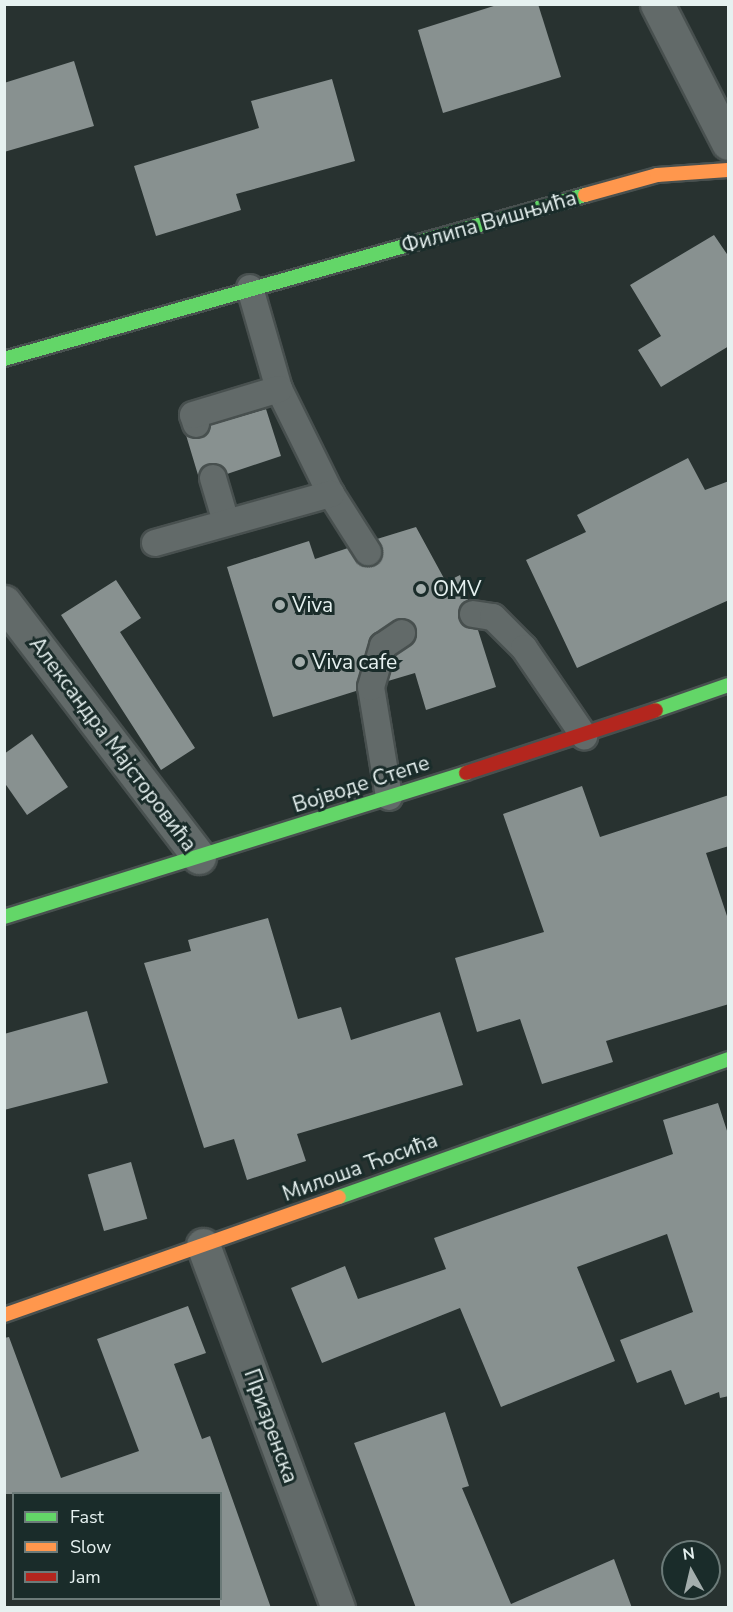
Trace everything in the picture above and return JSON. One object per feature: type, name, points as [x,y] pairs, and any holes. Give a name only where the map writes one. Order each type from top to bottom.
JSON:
[{"type":"street","points":[[657,4],[729,143]]},
{"type":"street","name":"Филипа Вишњића","points":[[250,288],[657,175],[703,168],[729,170]]},
{"type":"street","points":[[4,359],[250,288]]},
{"type":"street","name":"Александра Мајсторовића","points":[[4,602],[199,857]]},
{"type":"street","name":"Војводе Степе","points":[[4,916],[584,736],[729,685]]},
{"type":"street","name":"Милоша Ћосића","points":[[4,1315],[729,1059]]},
{"type":"street","name":"Призренска","points":[[203,1245],[338,1608]]},
{"type":"lane","points":[[250,288],[279,389],[331,494],[368,552]]},
{"type":"lane","points":[[196,424],[193,415],[279,389]]},
{"type":"lane","points":[[213,478],[226,522]]},
{"type":"lane","points":[[155,543],[331,494]]},
{"type":"lane","points":[[473,614],[493,617],[524,648],[584,736]]},
{"type":"lane","points":[[389,797],[372,687],[383,646],[402,633]]},
{"type":"building","points":[[500,4],[538,4],[561,77],[443,113],[418,30]]},
{"type":"building","points":[[74,61],[94,126],[4,152],[4,83]]},
{"type":"building","points":[[332,79],[355,161],[236,194],[241,210],[156,236],[134,166],[259,128],[251,101]]},
{"type":"building","points":[[714,235],[729,257],[729,346],[661,387],[638,350],[661,336],[630,285]]},
{"type":"building","points":[[266,409],[281,456],[227,474],[209,464],[198,475],[186,435],[200,438],[211,425]]},
{"type":"building","points":[[688,458],[705,490],[729,481],[729,600],[577,668],[526,560],[586,532],[577,515]]},
{"type":"building","points":[[416,527],[446,582],[460,575],[468,600],[459,619],[478,630],[496,687],[426,710],[415,673],[388,681],[396,655],[416,639],[414,624],[400,618],[369,641],[356,691],[273,717],[227,567],[309,541],[315,559],[348,548],[361,565],[369,567],[382,558],[377,539]]},
{"type":"building","points":[[116,580],[141,618],[120,632],[195,748],[161,770],[61,615]]},
{"type":"building","points":[[32,734],[68,787],[27,815],[4,782],[4,754]]},
{"type":"building","points":[[582,786],[600,837],[729,795],[729,846],[706,853],[729,922],[729,1004],[606,1041],[613,1062],[542,1084],[520,1019],[477,1032],[455,958],[544,932],[503,814]]},
{"type":"building","points":[[268,918],[298,1019],[341,1007],[351,1040],[440,1012],[463,1085],[297,1134],[306,1161],[247,1180],[234,1139],[204,1148],[144,963],[191,951],[188,940]]},
{"type":"building","points":[[87,1011],[108,1083],[4,1110],[4,1034]]},
{"type":"building","points":[[718,1103],[729,1137],[729,1396],[720,1398],[719,1392],[685,1405],[671,1370],[637,1383],[620,1340],[693,1312],[667,1234],[577,1267],[615,1361],[501,1407],[460,1308],[322,1363],[291,1288],[345,1266],[358,1299],[446,1269],[434,1238],[673,1154],[663,1120]]},
{"type":"building","points":[[131,1162],[147,1219],[104,1231],[88,1174]]},
{"type":"building","points":[[188,1306],[206,1353],[174,1364],[202,1439],[210,1436],[271,1608],[220,1608],[220,1600],[222,1600],[222,1492],[12,1492],[12,1494],[4,1494],[4,1338],[9,1337],[61,1478],[139,1451],[97,1339]]},
{"type":"building","points":[[445,1412],[469,1486],[462,1488],[511,1604],[614,1559],[632,1608],[416,1608],[354,1443]]},
{"type":"traffic: fast","points":[[4,359],[585,195]]},
{"type":"traffic: fast","points":[[656,710],[728,685]]},
{"type":"traffic: fast","points":[[4,917],[466,773]]},
{"type":"traffic: fast","points":[[339,1197],[728,1059]]},
{"type":"traffic: slow","points":[[585,195],[657,175],[728,170]]},
{"type":"traffic: slow","points":[[4,1315],[339,1197]]},
{"type":"traffic: jam","points":[[466,773],[656,710]]},
{"type":"place","name":"OMV","points":[[421,589]]},
{"type":"place","name":"Viva","points":[[280,605]]},
{"type":"place","name":"Viva cafe","points":[[300,662]]}]
